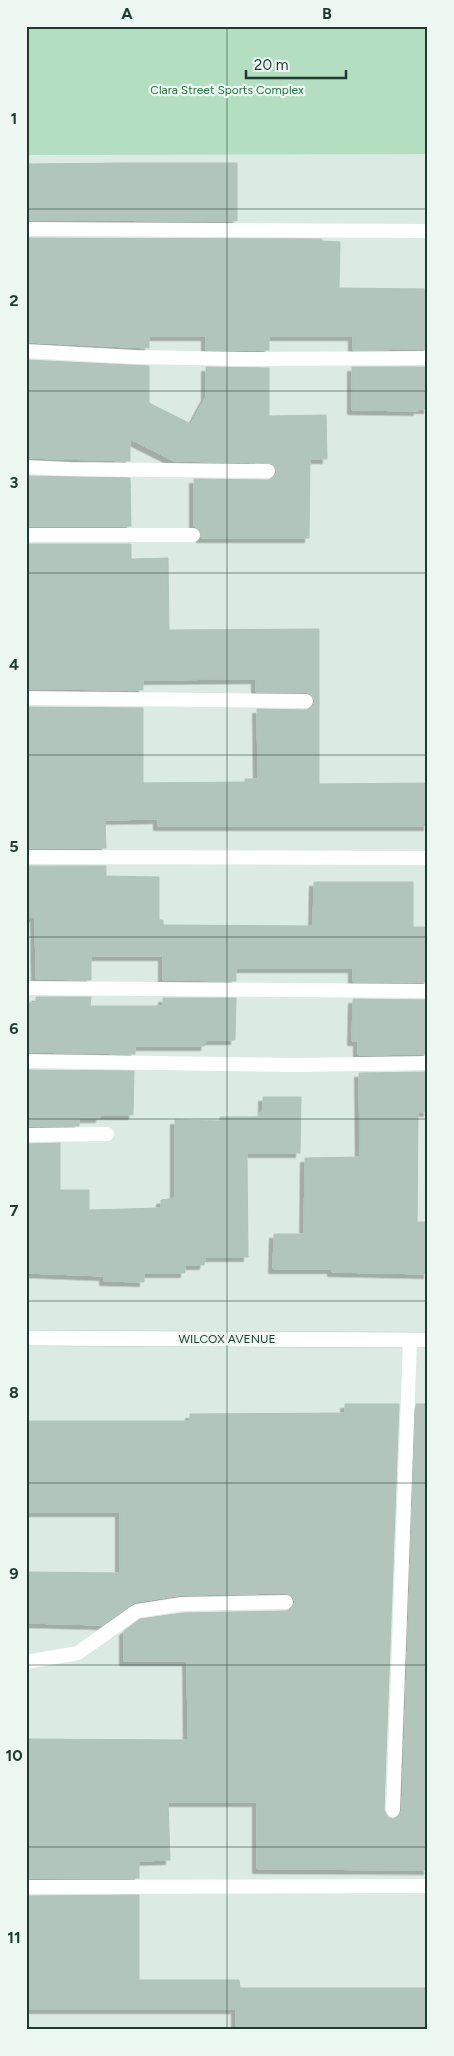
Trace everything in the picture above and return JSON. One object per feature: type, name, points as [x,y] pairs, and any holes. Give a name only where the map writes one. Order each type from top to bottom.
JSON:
[{"type":"street","name":"WILCOX AVENUE","points":[[26,1338],[428,1340]]},
{"type":"lane","points":[[26,229],[428,231]]},
{"type":"lane","points":[[26,351],[136,357],[245,359],[428,358]]},
{"type":"lane","points":[[26,467],[268,471]]},
{"type":"lane","points":[[26,535],[193,535]]},
{"type":"lane","points":[[26,698],[306,700]]},
{"type":"lane","points":[[26,857],[428,858]]},
{"type":"lane","points":[[26,988],[428,991]]},
{"type":"lane","points":[[26,1061],[296,1065],[428,1064]]},
{"type":"lane","points":[[26,1135],[107,1134]]},
{"type":"lane","points":[[393,1810],[410,1340]]},
{"type":"lane","points":[[26,1662],[78,1653],[137,1611],[182,1604],[286,1602]]},
{"type":"lane","points":[[26,1887],[428,1886]]},
{"type":"green space","name":"Clara Street Sports Complex","points":[[26,26],[428,26],[428,154],[26,155]]},
{"type":"building","points":[[237,163],[237,221],[28,220],[28,164]]},
{"type":"building","points":[[28,238],[322,239],[322,241],[340,242],[339,288],[428,289],[428,349],[353,350],[353,336],[269,336],[269,350],[206,350],[206,336],[149,336],[149,348],[26,342],[26,240],[29,240]]},
{"type":"building","points":[[26,360],[149,366],[149,403],[191,424],[206,396],[206,367],[269,368],[269,416],[326,415],[327,459],[310,459],[309,538],[201,538],[200,530],[194,526],[194,479],[268,480],[275,476],[277,472],[272,463],[174,461],[130,439],[130,461],[27,458]]},
{"type":"building","points":[[352,367],[428,367],[428,409],[417,409],[418,411],[352,410]]},
{"type":"building","points":[[26,476],[130,478],[131,526],[26,526]]},
{"type":"building","points":[[26,544],[131,544],[131,559],[168,558],[169,630],[319,629],[319,784],[428,783],[428,826],[158,826],[158,819],[105,820],[106,848],[28,848],[26,707],[143,708],[143,783],[245,782],[245,779],[258,779],[257,709],[306,710],[313,706],[315,701],[311,694],[306,692],[256,692],[256,679],[143,680],[143,690],[26,689]]},
{"type":"building","points":[[28,866],[106,866],[106,876],[159,877],[159,920],[163,920],[163,925],[313,926],[314,882],[413,882],[413,927],[428,927],[428,982],[353,982],[353,968],[236,968],[236,981],[163,980],[163,956],[91,956],[91,980],[36,979],[35,917],[26,918]]},
{"type":"building","points":[[36,997],[91,997],[90,1006],[163,1006],[163,998],[236,998],[235,1040],[206,1040],[205,1046],[135,1046],[135,1054],[26,1052],[26,1003],[36,1003]]},
{"type":"building","points":[[353,999],[428,1000],[428,1054],[358,1055],[358,1041],[352,1041]]},
{"type":"building","points":[[26,1070],[134,1071],[133,1115],[100,1115],[100,1118],[79,1118],[79,1126],[26,1126]]},
{"type":"building","points":[[428,1072],[428,1112],[418,1112],[417,1222],[428,1222],[428,1274],[332,1272],[332,1269],[273,1269],[274,1234],[304,1234],[305,1158],[360,1157],[359,1073]]},
{"type":"building","points":[[263,1097],[301,1097],[300,1153],[247,1153],[248,1257],[205,1257],[204,1265],[185,1265],[185,1273],[144,1273],[144,1282],[104,1281],[104,1276],[26,1273],[26,1144],[60,1143],[60,1190],[89,1190],[89,1210],[161,1208],[161,1200],[175,1198],[175,1120],[220,1121],[220,1117],[259,1117],[259,1113],[263,1112]]},
{"type":"building","points":[[345,1404],[399,1404],[384,1810],[388,1817],[393,1819],[400,1815],[402,1810],[416,1404],[428,1404],[428,1870],[257,1869],[257,1802],[168,1802],[170,1860],[139,1861],[139,1878],[26,1878],[26,1739],[188,1740],[187,1661],[124,1661],[124,1631],[140,1619],[183,1613],[286,1611],[291,1609],[295,1602],[293,1597],[286,1593],[182,1595],[135,1602],[102,1625],[26,1623],[26,1572],[120,1573],[120,1512],[26,1512],[26,1421],[190,1421],[190,1414],[345,1413]]},
{"type":"building","points":[[139,1895],[139,1980],[239,1980],[240,1988],[428,1988],[428,2030],[236,2030],[236,2009],[26,2009],[26,1896]]}]
